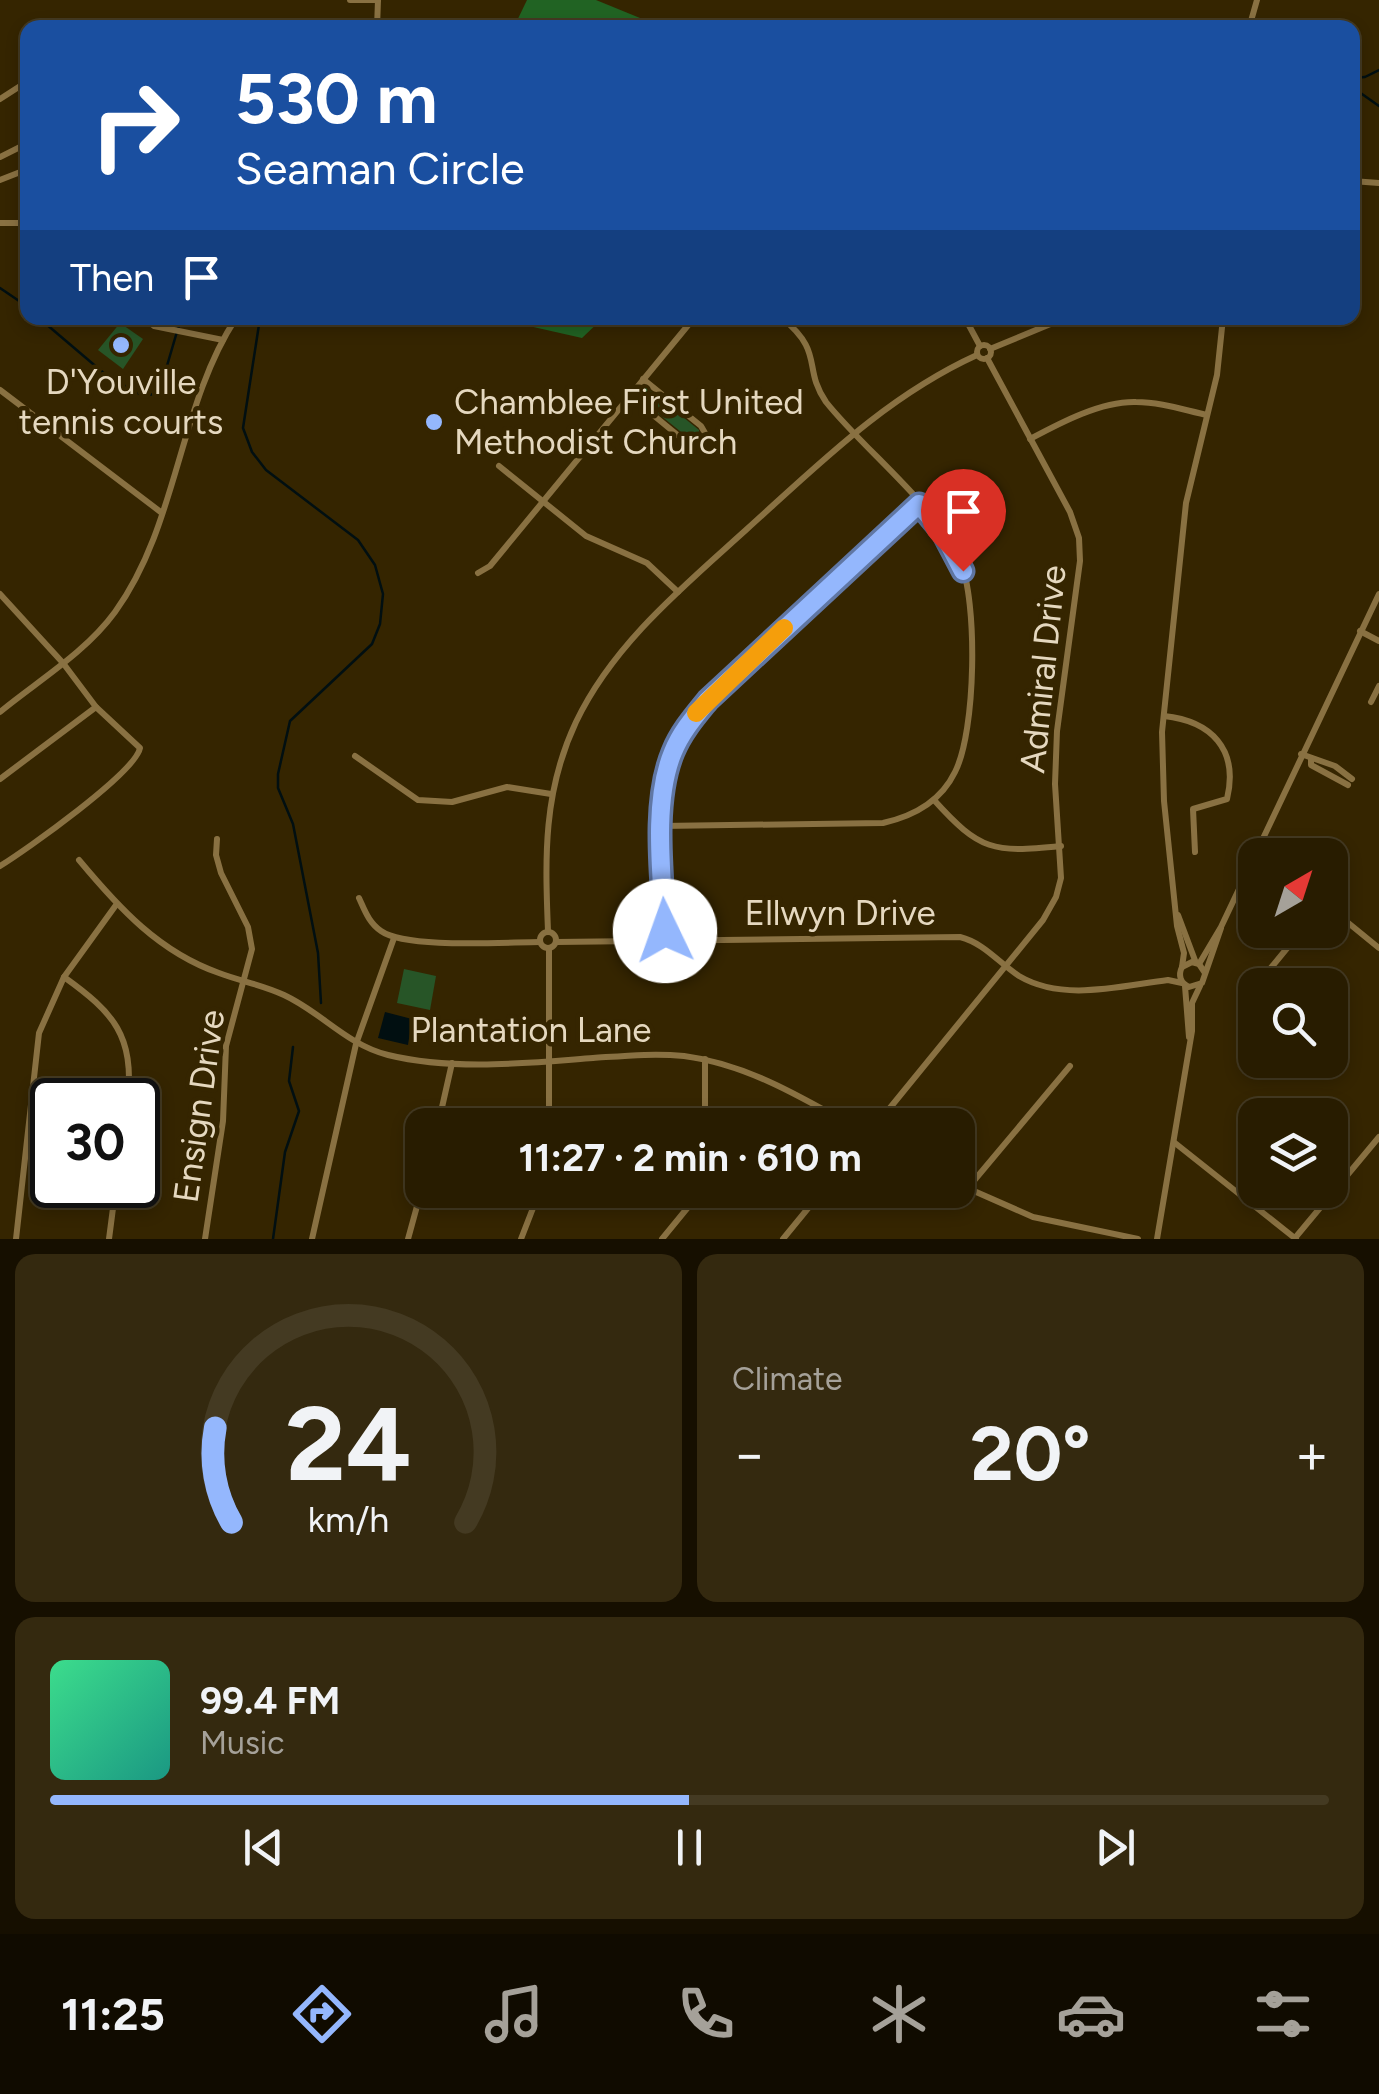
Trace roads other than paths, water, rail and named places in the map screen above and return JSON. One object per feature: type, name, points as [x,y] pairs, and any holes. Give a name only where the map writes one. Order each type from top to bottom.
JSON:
[{"type":"street","points":[[350,0],[378,0]]},
{"type":"street","points":[[153,325],[223,340]]},
{"type":"street","points":[[0,712],[84,647],[115,613],[136,579],[193,416],[232,325]]},
{"type":"street","points":[[478,573],[490,566],[688,325]]},
{"type":"street","points":[[661,826],[883,823],[914,814],[934,800],[955,773],[960,759],[972,677],[972,622],[959,559],[919,504],[818,389],[806,341],[789,325]]},
{"type":"street","points":[[969,325],[988,354]]},
{"type":"street","points":[[548,932],[546,846],[550,794],[574,726],[626,648],[678,592],[853,432],[920,383],[1050,325]]},
{"type":"street","points":[[1189,1038],[1181,969],[1184,953],[1177,926],[1162,774],[1164,716],[1183,522],[1217,374],[1222,325]]},
{"type":"street","points":[[977,355],[980,346]]},
{"type":"street","name":"Admiral Drive","points":[[890,1108],[1043,920],[1061,878],[1055,784],[1057,731],[1080,550],[1070,512],[988,354]]},
{"type":"street","points":[[630,396],[686,442],[695,445],[702,441],[705,432],[701,426],[644,379]]},
{"type":"street","points":[[0,390],[162,513]]},
{"type":"street","points":[[1030,439],[1123,402],[1207,415]]},
{"type":"street","points":[[499,466],[593,541],[647,563],[678,592]]},
{"type":"street","points":[[661,939],[665,931],[661,826],[672,752],[708,700],[919,504]]},
{"type":"street","points":[[0,594],[96,707],[142,751],[117,778],[0,866]]},
{"type":"street","points":[[1263,838],[1379,594]]},
{"type":"street","points":[[1360,631],[1379,640]]},
{"type":"street","points":[[1371,702],[1379,686]]},
{"type":"street","points":[[0,780],[96,707]]},
{"type":"street","points":[[1164,716],[1198,722],[1216,738],[1226,756],[1229,795],[1225,801],[1193,809],[1194,852]]},
{"type":"street","points":[[1301,754],[1336,766],[1350,782]]},
{"type":"street","points":[[355,756],[418,800],[452,802],[507,787],[550,794]]},
{"type":"street","points":[[934,800],[962,830],[990,846],[1022,850],[1061,846]]},
{"type":"street","name":"Ensign Drive","points":[[205,1239],[223,1121],[226,1046],[250,964],[251,938],[221,873],[217,839]]},
{"type":"street","name":"Plantation Lane","points":[[80,860],[116,905],[146,933],[181,957],[283,994],[356,1044],[390,1055],[452,1063],[654,1054],[705,1060],[752,1074],[822,1108]]},
{"type":"street","points":[[1168,980],[1181,969],[1198,964],[1222,927],[1238,892]]},
{"type":"street","points":[[359,898],[370,922],[394,938],[540,942],[548,948]]},
{"type":"street","points":[[16,1239],[39,1033],[64,977],[116,905]]},
{"type":"street","points":[[1178,914],[1205,973]]},
{"type":"street","points":[[1348,923],[1379,948]]},
{"type":"street","points":[[1157,1239],[1193,1024],[1192,1003],[1222,927]]},
{"type":"street","points":[[540,942],[542,934],[554,934],[556,942],[548,948]]},
{"type":"street","name":"Ellwyn Drive","points":[[556,942],[960,937],[972,940],[1044,988],[1066,991],[1168,980],[1200,986]]},
{"type":"street","points":[[312,1239],[356,1044],[394,938]]},
{"type":"street","points":[[1189,942],[1213,940]]},
{"type":"street","points":[[548,948],[549,1108]]},
{"type":"street","points":[[1270,968],[1287,948]]},
{"type":"street","points":[[64,977],[114,1019],[124,1038],[130,1078]]},
{"type":"street","points":[[704,1108],[705,1060]]},
{"type":"street","points":[[442,1108],[452,1063]]},
{"type":"street","points":[[975,1179],[1070,1066]]},
{"type":"street","points":[[1175,1143],[1295,1239],[1378,1139]]},
{"type":"street","points":[[975,1192],[1033,1217],[1138,1239]]},
{"type":"street","points":[[109,1239],[113,1208]]},
{"type":"street","points":[[408,1239],[417,1208]]},
{"type":"street","points":[[521,1239],[533,1208]]},
{"type":"street","points":[[662,1239],[687,1208]]},
{"type":"street","points":[[784,1239],[809,1208]]},
{"type":"waterway","points":[[1360,77],[1379,70]]},
{"type":"waterway","points":[[1360,93],[1379,106]]},
{"type":"waterway","points":[[0,288],[20,302]]},
{"type":"waterway","points":[[47,325],[106,375],[143,396],[159,393],[179,325]]},
{"type":"waterway","points":[[259,325],[243,428],[252,452],[266,470],[358,540],[375,565],[383,594],[380,624],[372,644],[290,721],[278,774],[278,788],[293,824],[318,953],[321,1003]]},
{"type":"waterway","points":[[273,1239],[285,1152],[299,1111],[289,1081],[293,1047]]},
{"type":"place","name":"D'Youville tennis courts","points":[[121,345]]},
{"type":"place","name":"Chamblee First United Methodist Church","points":[[434,422]]}]
